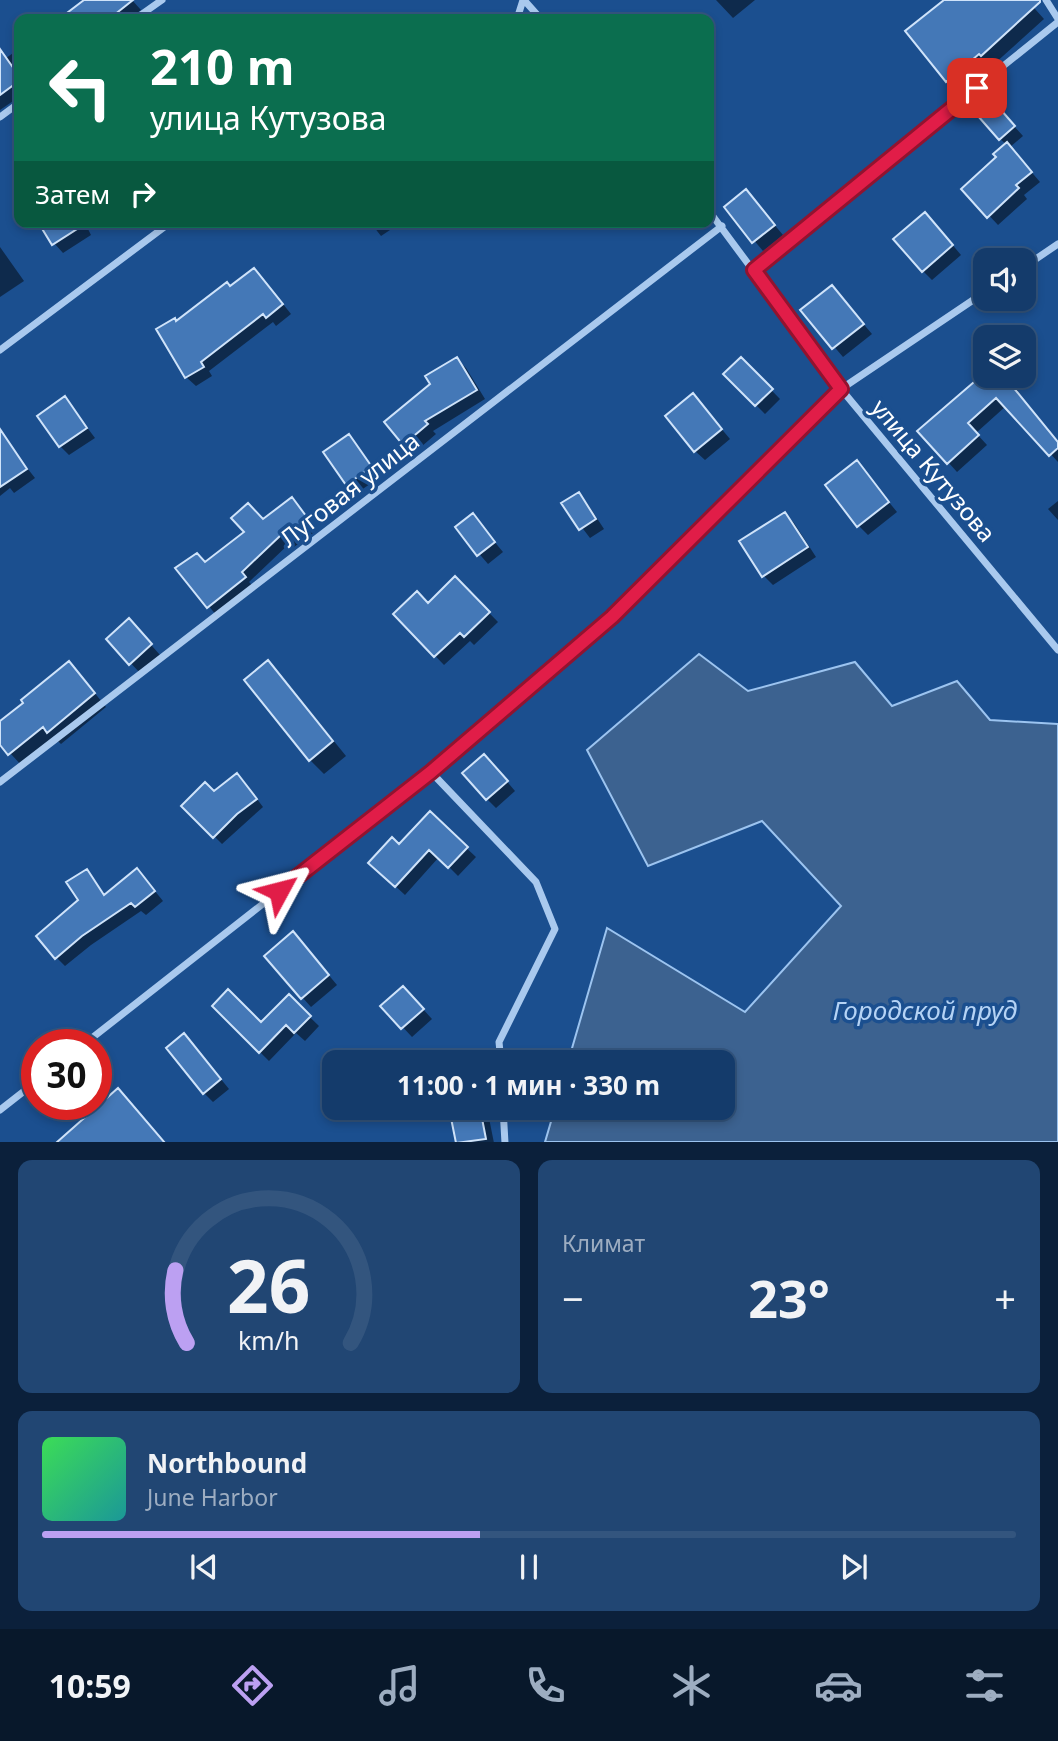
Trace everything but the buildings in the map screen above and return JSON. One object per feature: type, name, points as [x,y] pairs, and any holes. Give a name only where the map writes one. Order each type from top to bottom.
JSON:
[{"type":"street","points":[[142,14],[162,0]]},
{"type":"street","points":[[524,0],[537,14]]},
{"type":"street","points":[[754,270],[1058,21],[1046,0]]},
{"type":"street","name":"улица Кутузова","points":[[714,217],[841,389],[1058,650]]},
{"type":"street","name":"Луговая улица","points":[[0,782],[722,226]]},
{"type":"street","points":[[0,350],[163,228]]},
{"type":"street","points":[[1036,259],[1058,244]]},
{"type":"street","points":[[103,1029],[431,772],[612,617],[841,389],[973,300]]},
{"type":"street","points":[[431,772],[536,882],[555,929],[499,1042],[500,1050]]},
{"type":"street","points":[[0,1110],[21,1094]]},
{"type":"street","points":[[504,1120],[505,1142]]},
{"type":"water","name":"Городской пруд","points":[[699,654],[748,691],[855,662],[892,706],[957,681],[990,720],[1058,724],[1058,1142],[545,1142],[551,1120],[735,1120],[735,1050],[571,1050],[607,928],[745,1012],[841,906],[762,821],[648,866],[587,750]]},
{"type":"route","points":[[279,891],[431,772],[612,617],[841,389],[754,270],[977,88]]}]
